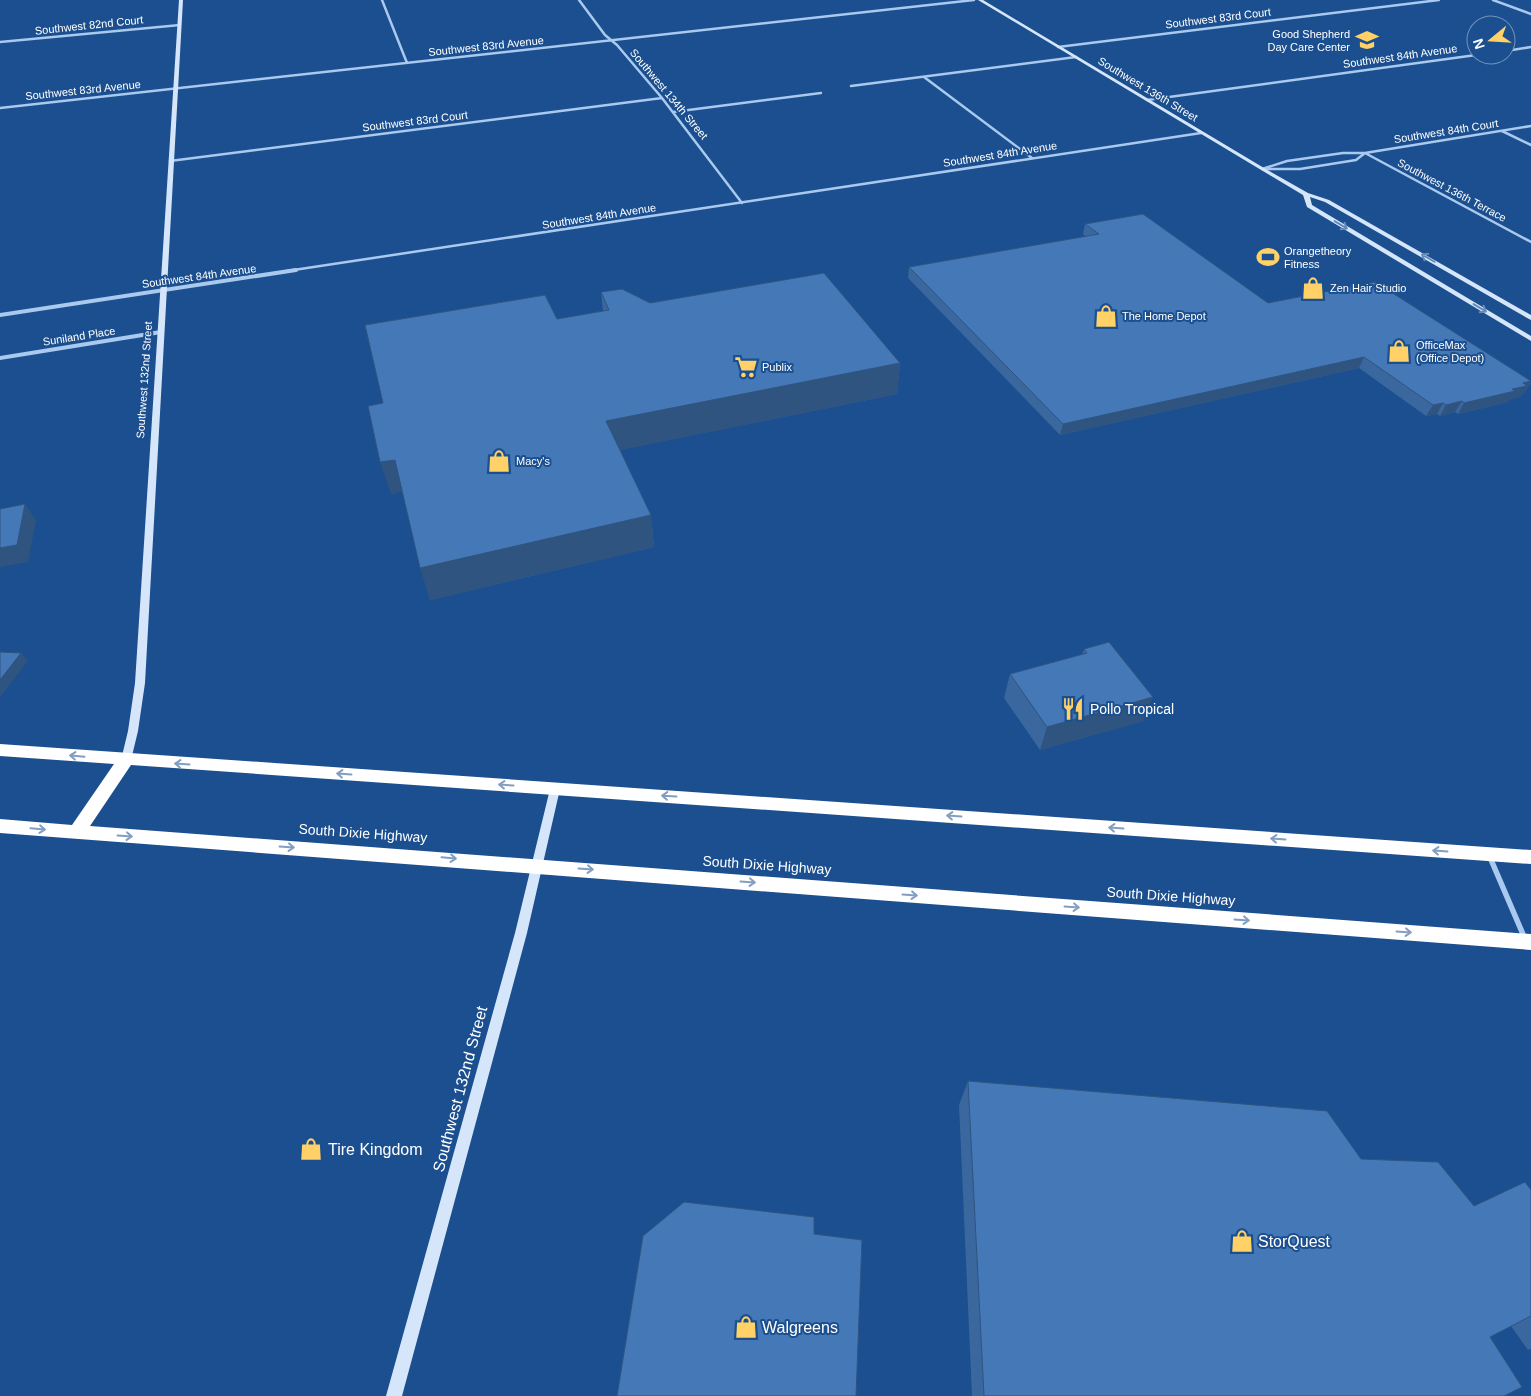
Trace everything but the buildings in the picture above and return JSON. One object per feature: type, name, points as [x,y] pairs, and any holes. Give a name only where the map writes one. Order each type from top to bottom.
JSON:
[{"type":"highway","points":[[0,750],[1531,857]]},
{"type":"highway","points":[[76,832],[126,760]]},
{"type":"highway","name":"South Dixie Highway","points":[[0,826],[1529,942]]},
{"type":"street","name":"Southwest 132nd Street","points":[[126,760],[136,716],[140,683],[181,0]]},
{"type":"street","points":[[382,0],[407,63]]},
{"type":"street","name":"Southwest 134th Street","points":[[579,0],[662,98],[742,203]]},
{"type":"street","name":"Southwest 83rd Avenue","points":[[0,108],[974,0]]},
{"type":"street","name":"Southwest 136th Street","points":[[980,0],[1262,169],[1306,194],[1328,201],[1531,318]]},
{"type":"street","name":"Southwest 83rd Court","points":[[1058,47],[1439,0]]},
{"type":"street","points":[[1493,0],[1531,14]]},
{"type":"street","name":"Southwest 82nd Court","points":[[0,42],[180,25]]},
{"type":"street","points":[[1516,49],[1531,47]]},
{"type":"street","name":"Southwest 84th Avenue","points":[[1148,100],[1466,56]]},
{"type":"street","points":[[851,86],[1076,57]]},
{"type":"street","points":[[924,77],[1032,158]]},
{"type":"street","points":[[673,112],[821,93]]},
{"type":"street","name":"Southwest 83rd Court","points":[[170,161],[662,98]]},
{"type":"street","name":"Southwest 84th Court","points":[[1262,169],[1287,161],[1343,153],[1365,153],[1531,126]]},
{"type":"street","points":[[1502,131],[1531,145]]},
{"type":"street","name":"Southwest 84th Avenue","points":[[0,315],[1201,133]]},
{"type":"street","name":"Southwest 84th Court","points":[[1262,169],[1300,169],[1356,160],[1365,153]]},
{"type":"street","name":"Southwest 136th Terrace","points":[[1365,153],[1531,242]]},
{"type":"street","name":"Southwest 136th Street","points":[[1306,194],[1309,206],[1531,339]]},
{"type":"street","name":"Suniland Place","points":[[0,358],[161,332]]},
{"type":"street","name":"Southwest 132nd Street","points":[[394,1396],[477,1096],[538,866],[555,789]]},
{"type":"street","points":[[1488,854],[1529,942]]},
{"type":"place","name":"Good Shepherd Day Care Center","points":[[1367,40]]},
{"type":"place","name":"Orangetheory Fitness","points":[[1268,257]]},
{"type":"place","name":"Zen Hair Studio","points":[[1313,288]]},
{"type":"place","name":"The Home Depot","points":[[1106,316]]},
{"type":"place","name":"OfficeMax (Office Depot)","points":[[1399,351]]},
{"type":"place","name":"Publix","points":[[746,367]]},
{"type":"place","name":"Macy's","points":[[499,461]]},
{"type":"place","name":"Pollo Tropical","points":[[1073,709]]},
{"type":"place","name":"Tire Kingdom","points":[[311,1149]]},
{"type":"place","name":"StorQuest","points":[[1242,1241]]},
{"type":"place","name":"Walgreens","points":[[746,1327]]}]
